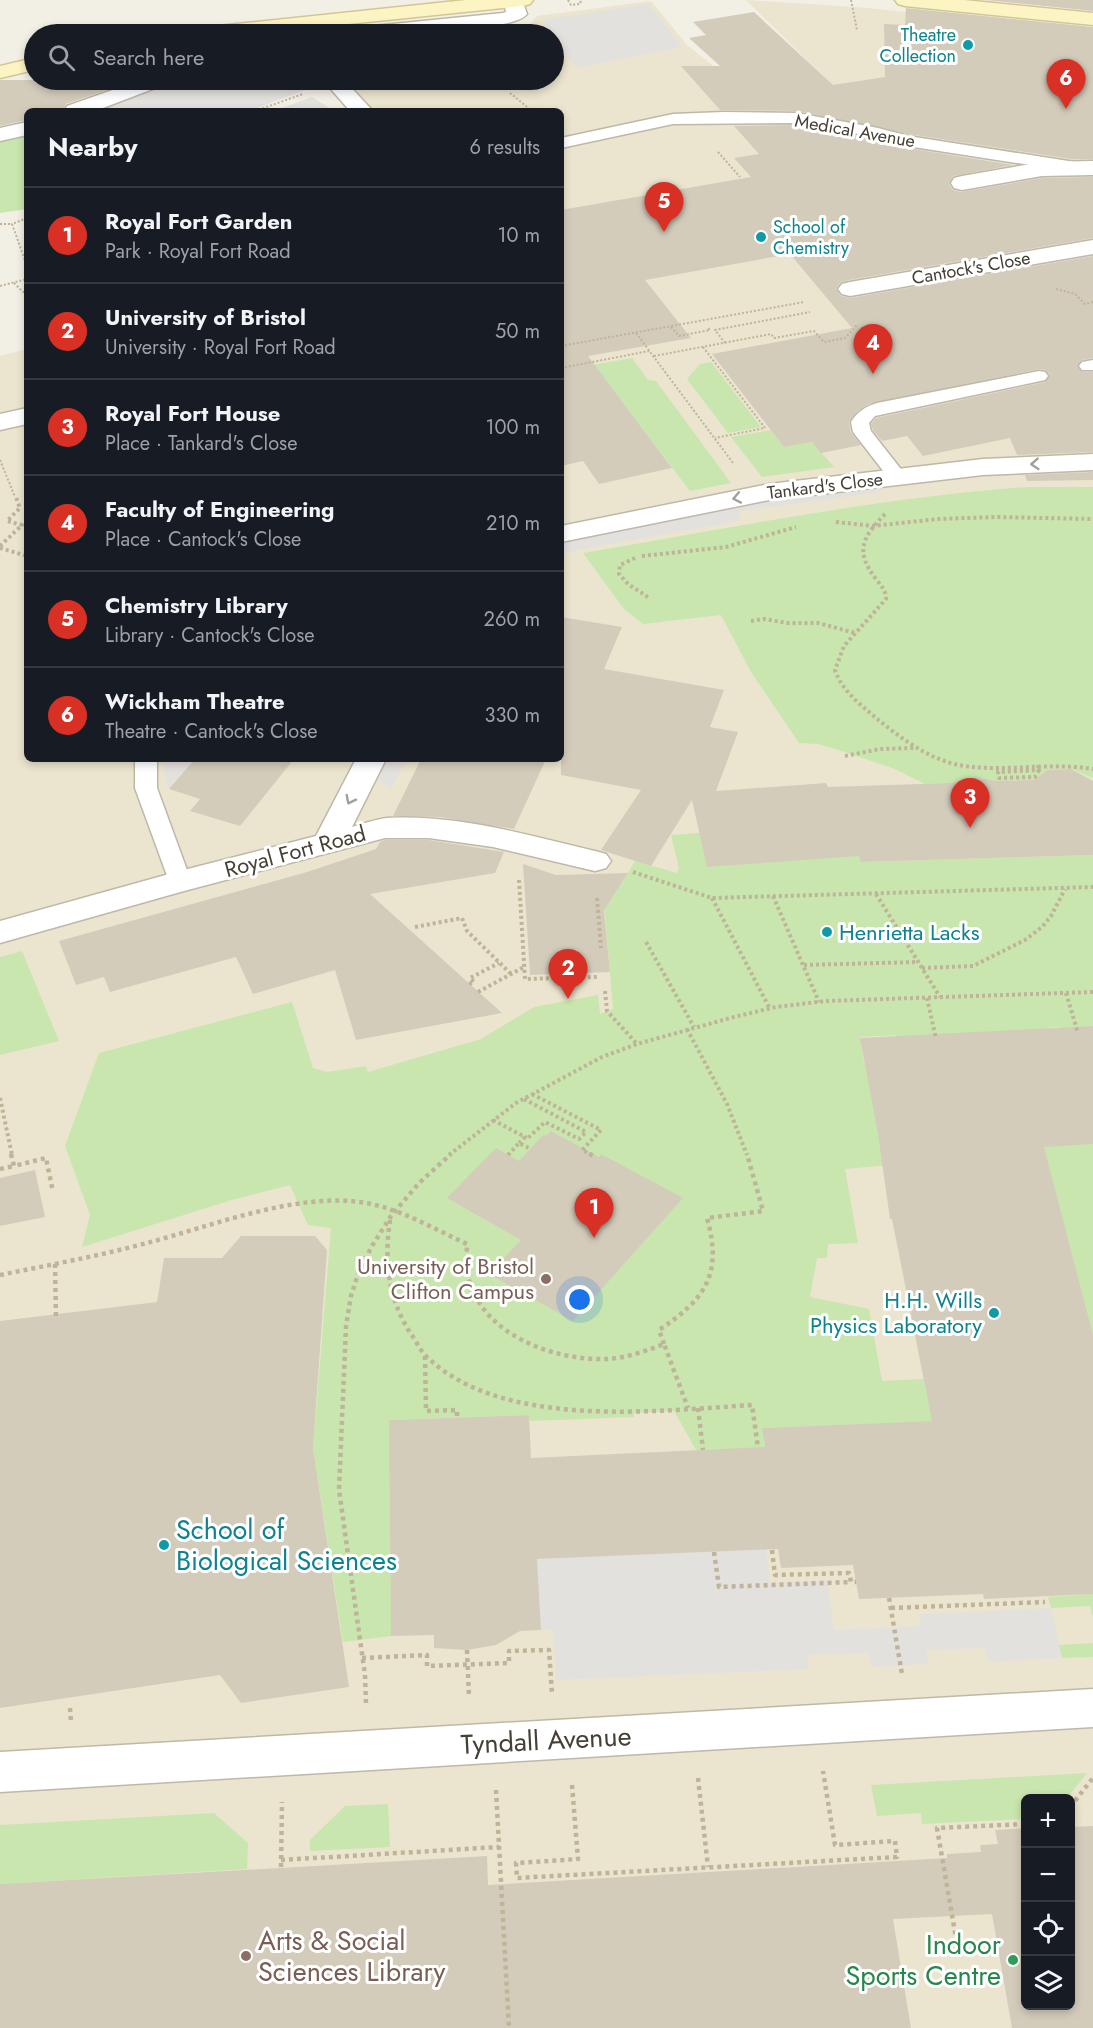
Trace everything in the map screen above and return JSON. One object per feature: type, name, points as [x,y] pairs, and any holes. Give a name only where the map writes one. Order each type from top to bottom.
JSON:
[{"type":"main road","points":[[905,0],[1093,19]]},
{"type":"main road","points":[[295,24],[518,1]]},
{"type":"main road","points":[[0,72],[24,66]]},
{"type":"street","points":[[455,24],[507,19],[517,14],[518,1]]},
{"type":"street","points":[[83,108],[132,90]]},
{"type":"street","points":[[342,90],[359,108]]},
{"type":"street","points":[[0,135],[24,129]]},
{"type":"street","points":[[962,183],[1042,170],[1085,167]]},
{"type":"street","name":"Cantock's Close","points":[[850,289],[1093,247]]},
{"type":"street","points":[[0,422],[24,417]]},
{"type":"street","name":"Tankard's Close","points":[[564,533],[769,492],[983,467],[1093,462]]},
{"type":"street","points":[[329,840],[369,762]]},
{"type":"street","name":"Royal Fort Road","points":[[0,932],[329,840],[385,828],[429,828],[493,837],[595,876]]},
{"type":"street","name":"Tyndall Avenue","points":[[0,1772],[1093,1708]]},
{"type":"lane","name":"Medical Avenue","points":[[564,141],[674,119],[778,118],[809,120],[907,141],[1085,167]]},
{"type":"lane","points":[[898,477],[862,432],[860,422],[869,412],[883,407],[1039,376]]},
{"type":"lane","points":[[146,762],[148,797],[180,881]]},
{"type":"path","points":[[568,0],[571,5],[580,4],[581,0]]},
{"type":"path","points":[[850,0],[857,30]]},
{"type":"path","points":[[263,108],[310,90]]},
{"type":"path","points":[[510,93],[528,108]]},
{"type":"path","points":[[726,163],[740,177]]},
{"type":"path","points":[[0,224],[12,224],[24,219]]},
{"type":"path","points":[[12,224],[24,258]]},
{"type":"path","points":[[0,286],[24,280]]},
{"type":"path","points":[[14,283],[24,292]]},
{"type":"path","points":[[564,345],[804,302]]},
{"type":"path","points":[[725,343],[715,330],[810,312]]},
{"type":"path","points":[[672,327],[679,336],[710,330],[708,328]]},
{"type":"path","points":[[636,333],[734,464]]},
{"type":"path","points":[[703,347],[765,428],[715,438]]},
{"type":"path","points":[[564,367],[649,351]]},
{"type":"path","points":[[0,460],[20,508],[7,521],[22,525],[0,547],[24,555]]},
{"type":"path","points":[[889,509],[866,536],[863,554],[870,570],[887,596],[880,607],[855,633],[838,658],[836,677],[854,698],[902,740],[915,748],[955,763],[976,767],[1039,768]]},
{"type":"path","points":[[827,522],[873,526],[938,519],[997,517],[1093,519]]},
{"type":"path","points":[[648,597],[628,584],[619,574],[618,570],[622,563],[643,556],[737,545],[800,526]]},
{"type":"path","points":[[751,621],[764,619],[787,623],[818,624],[855,633]]},
{"type":"path","points":[[845,756],[872,751],[915,748]]},
{"type":"path","points":[[1039,768],[1035,777],[999,778],[998,772],[1071,764],[1093,769]]},
{"type":"path","points":[[629,871],[712,898],[1093,887]]},
{"type":"path","points":[[519,873],[525,979],[597,977]]},
{"type":"path","points":[[595,876],[601,948]]},
{"type":"path","points":[[922,968],[973,966],[1025,940],[1047,921],[1066,888]]},
{"type":"path","points":[[876,894],[940,997]]},
{"type":"path","points":[[773,896],[819,1002]]},
{"type":"path","points":[[712,898],[770,1009]]},
{"type":"path","points":[[415,927],[462,918],[467,932],[511,974]]},
{"type":"path","points":[[646,942],[694,1027]]},
{"type":"path","points":[[804,965],[918,962]]},
{"type":"path","points":[[469,984],[474,982],[470,978],[499,963]]},
{"type":"path","points":[[478,992],[525,967]]},
{"type":"path","points":[[605,991],[607,1011],[637,1044]]},
{"type":"path","points":[[366,1707],[362,1658],[339,1490],[345,1337],[351,1296],[359,1271],[391,1216],[419,1184],[449,1155],[523,1099],[602,1057],[694,1027],[770,1009],[819,1002],[1093,992]]},
{"type":"path","points":[[1066,993],[1078,1033]]},
{"type":"path","points":[[927,998],[936,1039]]},
{"type":"path","points":[[687,1029],[727,1104],[751,1166],[763,1211],[707,1218],[713,1235],[707,1281],[693,1306],[658,1330],[688,1408]]},
{"type":"path","points":[[532,1094],[601,1130],[582,1150],[594,1156]]},
{"type":"path","points":[[0,1098],[14,1166]]},
{"type":"path","points":[[508,1155],[544,1122],[579,1139],[586,1132],[523,1099]]},
{"type":"path","points":[[494,1120],[525,1137]]},
{"type":"path","points":[[519,1143],[531,1149]]},
{"type":"path","points":[[0,1169],[46,1158],[53,1192]]},
{"type":"path","points":[[0,1275],[145,1244],[266,1209],[338,1200],[366,1203],[395,1211],[467,1244],[465,1268],[472,1295],[494,1321],[528,1343],[564,1355],[606,1359],[644,1352],[664,1344]]},
{"type":"path","points":[[391,1216],[386,1244],[386,1271],[392,1298],[405,1329],[425,1356],[447,1373],[478,1389],[534,1406],[593,1412],[752,1405],[758,1448]]},
{"type":"path","points":[[55,1264],[56,1318]]},
{"type":"path","points":[[425,1356],[426,1411],[457,1410],[457,1418]]},
{"type":"path","points":[[698,1408],[703,1450]]},
{"type":"path","points":[[714,1552],[719,1587],[854,1582],[849,1573],[775,1575],[772,1550]]},
{"type":"path","points":[[889,1598],[903,1678]]},
{"type":"path","points":[[891,1608],[1045,1602]]},
{"type":"path","points":[[467,1650],[468,1688]]},
{"type":"path","points":[[362,1658],[427,1655],[427,1666],[467,1665],[509,1663],[509,1651],[549,1650],[552,1696]]},
{"type":"path","points":[[70,1708],[71,1725]]},
{"type":"path","points":[[572,1784],[578,1859],[516,1863],[517,1878],[601,1876],[708,1867],[719,1869],[803,1865],[897,1857],[895,1841],[835,1845],[824,1771]]},
{"type":"path","points":[[698,1777],[708,1867]]},
{"type":"path","points":[[1075,1802],[1093,1778]]},
{"type":"path","points":[[496,1789],[509,2028]]},
{"type":"path","points":[[281,1867],[282,1800]]},
{"type":"path","points":[[958,1950],[937,1828],[1021,1824]]},
{"type":"path","points":[[281,1860],[500,1847]]},
{"type":"shaded area","name":"University of Bristol Clifton Campus","points":[[746,0],[856,7],[1093,30],[1093,2028],[0,2028],[0,356],[24,350],[24,762],[564,762],[564,108],[364,108],[355,90],[564,90],[564,24],[530,24],[537,16],[651,1],[687,45],[741,88],[822,75]]},
{"type":"shaded area","points":[[649,4],[682,47],[576,68],[564,51],[564,24],[545,24],[542,20]]},
{"type":"shaded area","points":[[146,90],[305,90],[257,108],[96,108]]},
{"type":"shaded area","points":[[312,97],[329,108],[282,108]]},
{"type":"shaded area","points":[[876,485],[880,492],[741,511],[739,521],[564,553],[564,540],[740,508],[742,504]]},
{"type":"shaded area","points":[[165,762],[192,762],[169,789],[163,772]]},
{"type":"shaded area","points":[[374,762],[405,762],[391,789],[368,774]]},
{"type":"shaded area","points":[[766,1549],[770,1583],[827,1580],[834,1630],[921,1626],[919,1614],[1051,1608],[1062,1658],[989,1662],[985,1648],[926,1650],[929,1664],[871,1667],[869,1653],[808,1655],[809,1669],[556,1680],[553,1629],[541,1630],[537,1559]]},
{"type":"green space","points":[[24,133],[24,209],[0,213],[0,140]]},
{"type":"green space","points":[[632,358],[648,380],[656,381],[731,483],[690,491],[602,375],[570,369]]},
{"type":"green space","points":[[711,362],[761,427],[728,433],[687,379],[700,364]]},
{"type":"green space","points":[[771,430],[784,447],[812,442],[834,467],[762,477],[731,437]]},
{"type":"green space","points":[[1026,487],[1093,487],[1093,778],[1071,769],[1047,770],[1035,780],[997,781],[975,777],[950,783],[925,784],[895,769],[842,751],[818,744],[799,743],[751,672],[721,615],[643,624],[624,609],[583,553],[859,506]]},
{"type":"green space","points":[[699,833],[856,849],[862,862],[1093,855],[1093,1026],[1062,1033],[1061,1027],[1046,1028],[1047,1034],[897,1040],[896,1035],[860,1037],[864,1063],[869,1064],[891,1165],[845,1169],[858,1243],[828,1244],[827,1258],[817,1258],[810,1297],[869,1309],[882,1381],[924,1379],[926,1393],[936,1393],[941,1421],[763,1428],[765,1448],[696,1450],[674,1411],[634,1413],[634,1417],[530,1421],[528,1415],[390,1420],[391,1636],[343,1642],[313,1448],[331,1228],[308,1225],[290,1185],[235,1199],[82,1247],[90,1215],[65,1146],[99,1053],[292,1002],[313,1068],[327,1072],[366,1066],[368,1072],[481,1039],[534,1007],[598,995],[600,1014],[613,1009],[602,877],[622,883],[635,861],[677,873],[679,868],[671,835]]},
{"type":"green space","points":[[22,951],[59,1041],[0,1055],[0,957]]},
{"type":"green space","points":[[1038,1143],[1093,1144],[1093,1338]]},
{"type":"green space","points":[[1093,1594],[1093,1617],[1090,1606],[1051,1608],[1048,1597]]},
{"type":"green space","points":[[1093,1643],[1093,1657],[1062,1658],[1059,1645]]},
{"type":"green space","points":[[1087,1773],[1070,1794],[1021,1794],[1021,1819],[922,1824],[921,1813],[877,1816],[871,1785]]},
{"type":"green space","points":[[388,1804],[390,1847],[310,1851],[310,1840],[345,1806]]},
{"type":"green space","points":[[214,1813],[248,1843],[247,1869],[0,1884],[0,1825]]},
{"type":"building","points":[[986,0],[1093,0],[1093,11]]},
{"type":"building","points":[[906,8],[1093,27],[1093,159],[1071,159],[908,134],[797,111],[720,110],[681,66],[720,66],[689,38],[706,35],[693,22],[754,12],[833,85],[885,77],[884,24],[905,25]]},
{"type":"building","points":[[0,80],[24,80],[24,90],[107,90],[66,104],[64,108],[24,108],[24,121],[0,126]]},
{"type":"building","points":[[797,125],[875,139],[907,148],[1013,165],[953,176],[949,184],[953,190],[961,192],[1042,178],[1093,177],[1093,238],[849,280],[840,283],[836,289],[841,296],[850,298],[1093,256],[1093,358],[1082,360],[1077,366],[1082,372],[1093,372],[1093,452],[1017,455],[1010,438],[923,456],[907,436],[882,441],[873,430],[871,424],[876,418],[1045,382],[1050,375],[1045,370],[1039,369],[868,404],[849,422],[851,433],[861,445],[821,453],[812,442],[784,447],[712,354],[852,328],[790,254],[645,280],[691,338],[588,356],[672,468],[599,484],[583,461],[564,465],[564,209],[751,177],[734,158],[759,154],[734,126]]},
{"type":"building","points":[[1093,472],[1093,480],[1027,481],[1025,475]]},
{"type":"building","points":[[564,617],[622,627],[604,669],[724,690],[710,727],[738,732],[716,791],[826,783],[828,787],[950,783],[975,777],[997,781],[1035,780],[1047,770],[1071,769],[1093,781],[1093,855],[861,862],[859,856],[707,867],[692,800],[651,866],[601,850],[641,790],[561,775],[561,762],[564,762]]},
{"type":"building","points":[[192,762],[292,762],[240,826],[190,811],[200,799],[169,789]]},
{"type":"building","points":[[420,762],[545,762],[514,829],[440,817],[393,816]]},
{"type":"building","points":[[429,840],[504,852],[495,873],[370,894],[502,1013],[356,1040],[335,970],[253,994],[236,957],[110,992],[104,977],[76,985],[59,941],[307,872],[376,849],[380,842]]},
{"type":"building","points":[[523,864],[556,875],[628,873],[604,910],[610,972],[530,975]]},
{"type":"building","name":"H.H. Wills Physics Laboratory","points":[[1093,1026],[1093,1144],[1044,1147],[1093,1335],[1093,1594],[984,1599],[983,1594],[859,1599],[853,1565],[781,1568],[778,1549],[537,1559],[541,1630],[520,1631],[496,1645],[467,1650],[434,1648],[434,1635],[391,1636],[389,1420],[529,1415],[531,1458],[765,1447],[762,1428],[932,1421],[892,1219],[890,1219],[878,1134],[860,1038]]},
{"type":"building","points":[[551,1131],[599,1157],[601,1154],[683,1198],[573,1321],[489,1274],[521,1240],[447,1198],[496,1148],[519,1161],[543,1135],[546,1136]]},
{"type":"building","points":[[35,1170],[45,1217],[0,1226],[0,1178]]},
{"type":"building","name":"School of Biological Sciences","points":[[241,1236],[315,1236],[327,1250],[313,1448],[349,1687],[241,1703],[220,1675],[0,1708],[0,1321],[157,1302],[164,1258],[222,1258]]},
{"type":"building","points":[[1093,1826],[1093,2028],[1012,2028],[992,1914],[893,1919],[911,2028],[0,2028],[0,1884],[487,1856],[488,1885],[947,1858],[947,1854],[981,1852],[980,1845],[998,1844],[995,1830],[1021,1828],[1021,2010],[1075,2010],[1075,1827]]},
{"type":"place","name":"Theatre Collection","points":[[968,45]]},
{"type":"place","name":"Wickham Theatre","points":[[1066,109]]},
{"type":"place","name":"Chemistry Library","points":[[664,232]]},
{"type":"place","name":"School of Chemistry","points":[[761,237]]},
{"type":"place","name":"Faculty of Engineering","points":[[873,374]]},
{"type":"place","name":"Royal Fort House","points":[[970,828]]},
{"type":"place","name":"Henrietta Lacks","points":[[827,932]]},
{"type":"place","name":"University of Bristol","points":[[568,999]]},
{"type":"place","name":"Royal Fort Garden","points":[[594,1238]]},
{"type":"place","name":"University of Bristol Clifton Campus","points":[[546,1279]]},
{"type":"place","name":"H.H. Wills Physics Laboratory","points":[[994,1313]]},
{"type":"place","name":"School of Biological Sciences","points":[[164,1545]]},
{"type":"place","name":"Arts & Social Sciences Library","points":[[246,1956]]},
{"type":"place","name":"Indoor Sports Centre","points":[[1013,1960]]}]
